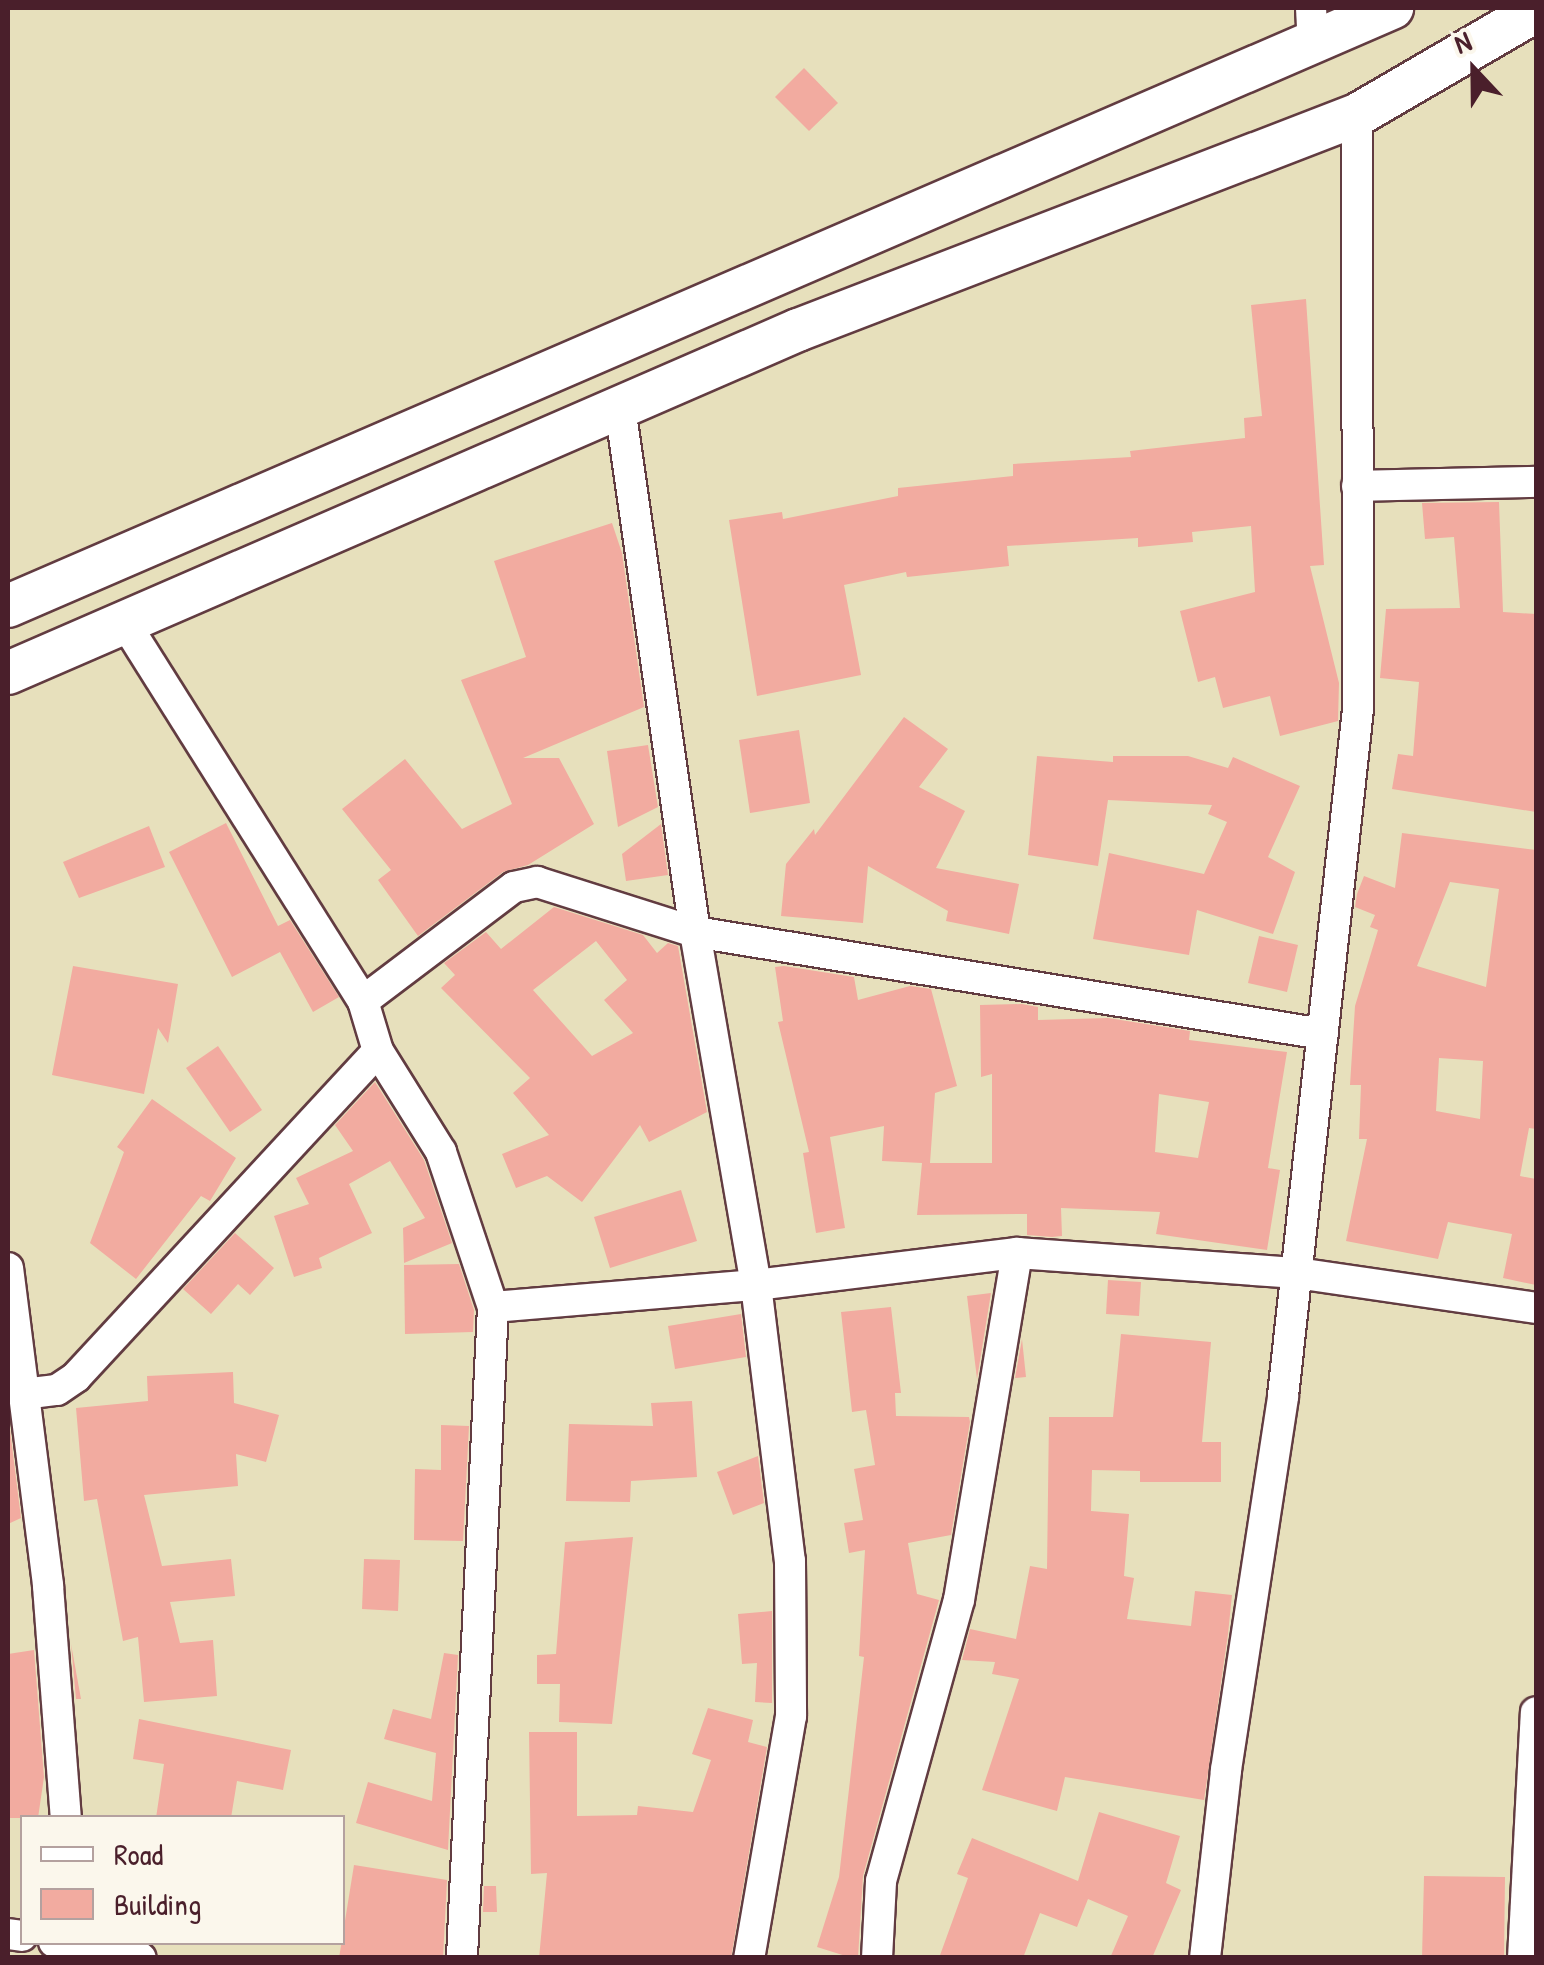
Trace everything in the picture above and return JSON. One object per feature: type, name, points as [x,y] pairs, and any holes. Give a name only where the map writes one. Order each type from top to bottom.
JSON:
[{"type":"highway","points":[[8,606],[772,273],[1312,24],[1392,8]]},
{"type":"highway","points":[[8,673],[798,330],[1357,114],[1536,11]]},
{"type":"highway","points":[[772,273],[798,330]]},
{"type":"street","points":[[1206,1958],[1297,1273],[1358,709],[1357,114]]},
{"type":"street","points":[[620,407],[695,932],[756,1286],[790,1561],[791,1716],[749,1958]]},
{"type":"street","points":[[1357,486],[1536,482]]},
{"type":"street","points":[[125,622],[363,1000],[378,1051],[441,1152],[493,1308],[462,1958]]},
{"type":"street","points":[[363,1000],[514,887],[558,885],[695,932],[1323,1034]]},
{"type":"street","points":[[23,1394],[56,1390],[76,1377],[378,1051]]},
{"type":"street","points":[[878,1958],[880,1880],[959,1600],[1017,1253]]},
{"type":"street","points":[[493,1308],[756,1286],[1017,1253],[1297,1273],[1536,1308]]},
{"type":"street","points":[[8,1268],[10,1316],[48,1586],[66,1815]]},
{"type":"street","points":[[1523,1958],[1536,1712]]},
{"type":"street","points":[[72,1947],[141,1958]]},
{"type":"building","points":[[804,68],[838,103],[809,131],[775,97]]},
{"type":"building","points":[[1306,299],[1324,565],[1310,566],[1339,683],[1338,721],[1280,736],[1270,696],[1223,708],[1215,677],[1198,682],[1180,611],[1255,592],[1251,526],[1192,532],[1193,542],[1138,547],[1138,538],[1007,546],[1009,566],[907,577],[906,572],[844,585],[861,675],[757,696],[729,520],[782,512],[783,519],[898,496],[898,488],[1013,476],[1013,464],[1131,457],[1130,451],[1245,438],[1244,418],[1262,416],[1251,305]]},
{"type":"building","points":[[1499,502],[1503,612],[1536,614],[1536,812],[1392,789],[1398,754],[1413,756],[1419,682],[1380,678],[1386,609],[1460,608],[1454,537],[1425,539],[1422,503]]},
{"type":"building","points":[[612,523],[622,553],[644,707],[523,758],[559,758],[594,824],[528,865],[503,872],[418,936],[378,880],[391,870],[342,809],[405,759],[462,829],[512,804],[461,680],[526,657],[494,561]]},
{"type":"building","points":[[904,717],[948,749],[919,787],[965,811],[936,868],[1019,884],[1009,934],[946,921],[948,911],[868,866],[863,923],[781,916],[786,864],[814,829],[815,835]]},
{"type":"building","points":[[799,730],[810,803],[750,813],[739,740]]},
{"type":"building","points":[[648,745],[658,807],[618,827],[607,751]]},
{"type":"building","points":[[1037,756],[1113,762],[1113,756],[1188,756],[1228,768],[1233,757],[1300,786],[1268,857],[1295,872],[1273,934],[1197,910],[1189,955],[1093,939],[1109,853],[1204,874],[1227,822],[1208,814],[1212,805],[1108,800],[1098,866],[1028,855]]},
{"type":"building","points":[[226,823],[278,926],[290,920],[339,997],[313,1012],[280,952],[232,977],[169,852]]},
{"type":"building","points":[[661,824],[668,875],[626,881],[622,854]]},
{"type":"building","points":[[149,826],[165,867],[79,898],[63,862]]},
{"type":"building","points":[[1402,833],[1536,850],[1536,1129],[1529,1128],[1520,1176],[1536,1179],[1536,1285],[1503,1278],[1512,1234],[1448,1222],[1438,1259],[1346,1241],[1367,1139],[1359,1139],[1361,1085],[1350,1085],[1355,1006],[1378,930],[1370,927],[1375,915],[1355,907],[1364,876],[1395,888]],"holes":[[[1450,882],[1499,889],[1486,987],[1417,966]],[[1439,1058],[1483,1061],[1480,1119],[1436,1111]]]},
{"type":"building","points":[[554,907],[643,935],[657,953],[668,943],[678,946],[707,1112],[649,1142],[640,1125],[582,1202],[547,1176],[516,1188],[502,1154],[549,1135],[513,1093],[530,1078],[441,988],[455,975],[444,963],[486,932],[501,949]],"holes":[[[596,941],[627,980],[604,1000],[633,1033],[592,1056],[533,990]]]},
{"type":"building","points":[[1259,936],[1298,945],[1287,992],[1248,983]]},
{"type":"building","points":[[73,966],[178,984],[168,1043],[158,1028],[144,1094],[52,1075]]},
{"type":"building","points":[[775,967],[854,977],[858,1000],[910,986],[931,989],[957,1086],[935,1093],[930,1163],[992,1163],[992,1074],[981,1077],[980,1005],[1022,1004],[1038,1007],[1038,1020],[1108,1018],[1190,1031],[1189,1040],[1287,1052],[1268,1168],[1280,1170],[1267,1250],[1156,1234],[1160,1212],[1061,1208],[1062,1236],[1052,1237],[1027,1235],[1027,1214],[917,1215],[922,1163],[882,1161],[884,1126],[830,1137],[845,1228],[816,1233],[803,1153],[809,1152],[778,1022],[783,1021]],"holes":[[[1159,1094],[1209,1102],[1198,1158],[1155,1152]]]},
{"type":"building","points":[[218,1046],[262,1110],[230,1132],[186,1068]]},
{"type":"building","points":[[375,1082],[424,1160],[452,1243],[404,1263],[403,1228],[425,1218],[390,1161],[349,1184],[372,1233],[319,1258],[322,1268],[294,1277],[274,1216],[309,1204],[296,1178],[353,1151],[335,1125]]},
{"type":"building","points":[[152,1099],[236,1158],[210,1201],[201,1196],[136,1279],[90,1243],[124,1152],[117,1147]]},
{"type":"building","points":[[681,1190],[697,1241],[610,1268],[594,1217]]},
{"type":"building","points":[[235,1233],[274,1268],[250,1295],[238,1284],[211,1314],[183,1289]]},
{"type":"building","points":[[459,1264],[474,1310],[473,1332],[405,1334],[404,1265]]},
{"type":"building","points":[[1108,1280],[1141,1282],[1139,1316],[1106,1314]]},
{"type":"building","points":[[991,1293],[977,1379],[967,1296]]},
{"type":"building","points":[[891,1307],[901,1393],[895,1393],[896,1416],[969,1417],[970,1422],[951,1535],[908,1543],[917,1594],[939,1600],[863,1876],[858,1958],[852,1958],[817,1947],[839,1877],[864,1657],[859,1656],[865,1550],[849,1553],[844,1523],[863,1520],[854,1469],[875,1465],[866,1410],[852,1412],[841,1312]]},
{"type":"building","points":[[741,1314],[746,1357],[675,1369],[668,1326]]},
{"type":"building","points":[[1121,1334],[1211,1342],[1202,1442],[1221,1442],[1221,1482],[1140,1482],[1140,1471],[1092,1470],[1091,1511],[1129,1514],[1124,1576],[1134,1578],[1127,1619],[1191,1626],[1195,1591],[1232,1595],[1228,1634],[1204,1800],[1065,1777],[1057,1811],[982,1790],[1019,1679],[992,1674],[995,1662],[962,1660],[970,1629],[1016,1639],[1030,1566],[1047,1569],[1049,1417],[1113,1417]]},
{"type":"building","points":[[1022,1339],[1026,1377],[1015,1378]]},
{"type":"building","points":[[233,1372],[234,1403],[279,1415],[266,1462],[236,1454],[238,1486],[144,1495],[162,1566],[231,1559],[235,1596],[170,1602],[180,1643],[213,1640],[217,1696],[144,1702],[138,1637],[123,1641],[97,1499],[84,1501],[76,1408],[148,1401],[147,1376]]},
{"type":"building","points":[[692,1401],[697,1477],[631,1481],[630,1502],[566,1501],[569,1424],[653,1426],[651,1403]]},
{"type":"building","points":[[8,1414],[21,1518],[8,1524]]},
{"type":"building","points":[[441,1425],[469,1426],[463,1541],[414,1540],[415,1469],[441,1470]]},
{"type":"building","points":[[758,1456],[764,1503],[733,1515],[717,1472]]},
{"type":"building","points":[[633,1537],[612,1724],[559,1722],[560,1684],[537,1684],[537,1655],[556,1654],[565,1542]]},
{"type":"building","points":[[364,1559],[400,1560],[398,1611],[362,1609]]},
{"type":"building","points":[[772,1611],[772,1703],[755,1702],[757,1663],[742,1664],[738,1614]]},
{"type":"building","points":[[71,1644],[81,1699],[76,1699]]},
{"type":"building","points":[[34,1650],[44,1777],[38,1815],[20,1818],[8,1818],[8,1654]]},
{"type":"building","points":[[444,1653],[458,1655],[448,1850],[356,1823],[368,1782],[432,1801],[436,1753],[384,1739],[393,1709],[431,1719]]},
{"type":"building","points":[[708,1708],[753,1720],[748,1742],[767,1747],[731,1958],[539,1958],[547,1873],[531,1874],[529,1732],[577,1732],[577,1816],[637,1815],[638,1806],[693,1812],[711,1760],[692,1754]]},
{"type":"building","points":[[139,1719],[291,1750],[283,1790],[237,1781],[231,1815],[156,1815],[164,1764],[133,1759]]},
{"type":"building","points":[[1099,1812],[1180,1836],[1166,1883],[1181,1890],[1152,1958],[1110,1958],[1128,1916],[1088,1899],[1077,1927],[1040,1913],[1023,1958],[939,1958],[968,1878],[957,1874],[972,1838],[1078,1881]]},
{"type":"building","points":[[354,1865],[447,1880],[443,1958],[339,1958],[341,1945],[345,1945]]},
{"type":"building","points":[[1424,1876],[1505,1877],[1504,1958],[1422,1958]]},
{"type":"building","points":[[484,1886],[496,1886],[497,1912],[483,1912]]}]
